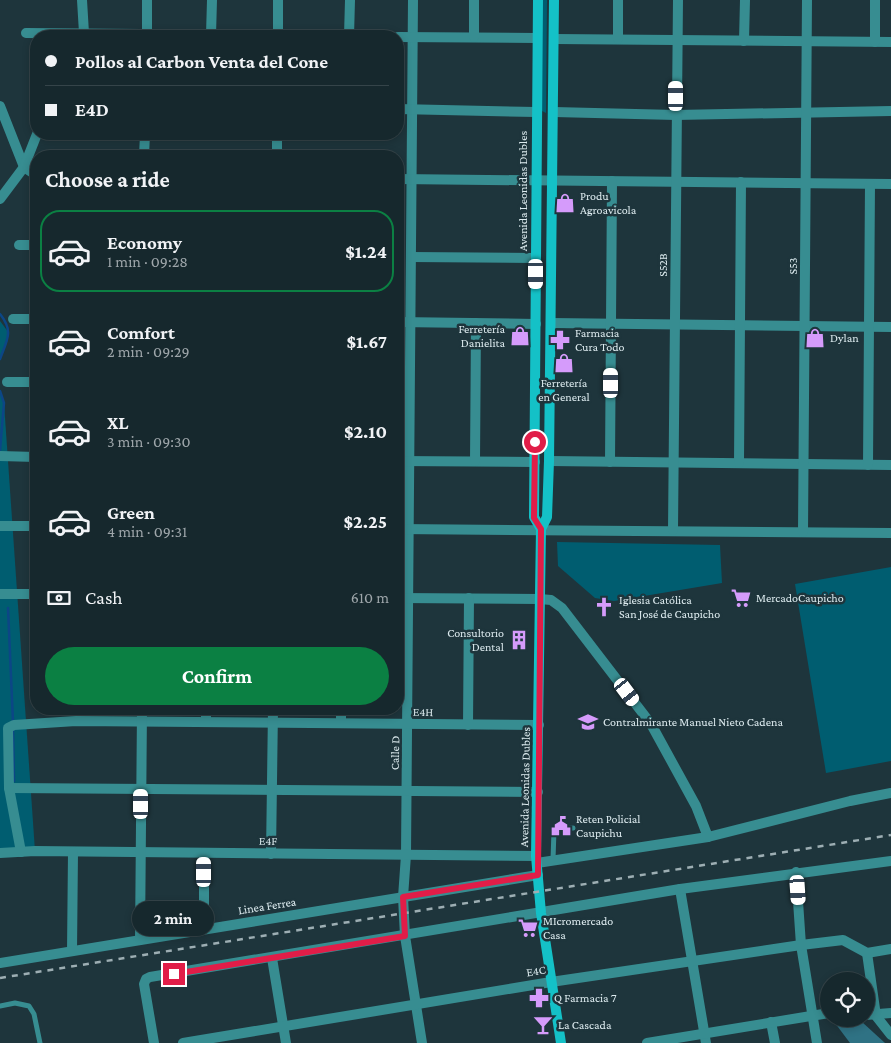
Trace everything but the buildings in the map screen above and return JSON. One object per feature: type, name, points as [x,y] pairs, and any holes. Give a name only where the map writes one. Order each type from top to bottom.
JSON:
[{"type":"main road","name":"Avenida Leonidas Dubles","points":[[538,0],[534,518],[541,529]]},
{"type":"main road","name":"Avenida Leonidas Dubles","points":[[554,0],[549,461],[547,517],[541,529],[536,860],[541,913],[561,1043]]},
{"type":"street","points":[[82,0],[84,30]]},
{"type":"street","points":[[147,0],[147,30]]},
{"type":"street","points":[[211,30],[212,0]]},
{"type":"street","points":[[278,0],[278,30]]},
{"type":"street","points":[[350,0],[350,30]]},
{"type":"street","name":"Calle D","points":[[404,586],[409,529],[413,0]]},
{"type":"street","points":[[474,0],[474,38]]},
{"type":"street","points":[[618,0],[618,40]]},
{"type":"street","name":"S52B","points":[[673,530],[678,0]]},
{"type":"street","points":[[744,0],[744,41]]},
{"type":"street","name":"S53","points":[[803,532],[808,0]]},
{"type":"street","points":[[875,0],[875,42]]},
{"type":"street","points":[[26,33],[30,33]]},
{"type":"street","points":[[404,37],[537,38]]},
{"type":"street","points":[[554,39],[891,42]]},
{"type":"street","points":[[0,106],[24,167],[30,171]]},
{"type":"street","points":[[404,109],[536,112]]},
{"type":"street","points":[[554,112],[676,115],[891,111]]},
{"type":"street","points":[[0,199],[24,167],[30,152]]},
{"type":"street","points":[[404,179],[891,184]]},
{"type":"street","points":[[610,462],[612,181]]},
{"type":"street","points":[[739,463],[741,182]]},
{"type":"street","points":[[868,465],[870,184]]},
{"type":"street","points":[[19,245],[30,245]]},
{"type":"street","points":[[411,257],[536,258]]},
{"type":"street","points":[[13,319],[30,319]]},
{"type":"street","points":[[404,322],[536,324]]},
{"type":"street","points":[[475,461],[476,323]]},
{"type":"street","points":[[551,323],[891,326]]},
{"type":"street","points":[[7,382],[30,382]]},
{"type":"street","points":[[0,456],[30,457]]},
{"type":"street","points":[[404,461],[535,462]]},
{"type":"street","points":[[549,461],[891,465]]},
{"type":"street","points":[[0,526],[30,526]]},
{"type":"street","points":[[404,529],[891,533]]},
{"type":"street","points":[[0,594],[30,594]]},
{"type":"street","points":[[404,598],[540,599],[551,600],[562,608],[651,724],[696,806],[708,837]]},
{"type":"street","points":[[468,725],[469,598]]},
{"type":"street","name":"Calle D","points":[[404,630],[407,790],[403,897],[405,936],[422,1043]]},
{"type":"street","points":[[76,715],[76,720]]},
{"type":"street","points":[[140,940],[142,715]]},
{"type":"street","points":[[206,715],[206,722]]},
{"type":"street","points":[[272,854],[273,715]]},
{"type":"street","points":[[341,715],[341,723]]},
{"type":"street","name":"E4H","points":[[9,788],[8,728],[17,724],[76,720],[539,725]]},
{"type":"street","points":[[21,852],[9,788],[538,792]]},
{"type":"street","name":"E4F","points":[[0,853],[140,852],[406,855],[553,861],[708,837],[850,801],[891,793]]},
{"type":"street","points":[[72,951],[73,852]]},
{"type":"street","points":[[204,853],[204,929]]},
{"type":"street","points":[[154,1043],[144,984],[146,979],[680,889],[796,872],[891,861]]},
{"type":"street","points":[[796,872],[801,945],[817,1043]]},
{"type":"street","name":"Linea Ferrea","points":[[0,961],[538,875]]},
{"type":"street","points":[[680,889],[705,1038]]},
{"type":"street","name":"E4C","points":[[183,1043],[551,982],[801,945],[843,940],[867,952]]},
{"type":"street","points":[[868,972],[867,952],[891,949]]},
{"type":"street","points":[[272,958],[286,1043]]},
{"type":"street","points":[[875,1015],[891,1013]]},
{"type":"street","points":[[647,1043],[705,1038],[771,1022],[820,1014]]},
{"type":"street","points":[[875,1020],[891,1035]]},
{"type":"street","points":[[771,1022],[774,1043]]},
{"type":"lane","points":[[553,861],[554,830],[573,828]]},
{"type":"lane","points":[[0,1006],[15,1003],[29,1006],[34,1014],[40,1043]]},
{"type":"shaded area","points":[[542,0],[547,0],[546,113],[542,111]]},
{"type":"shaded area","points":[[0,321],[9,333],[0,359]]},
{"type":"shaded area","points":[[0,391],[4,403],[35,851],[0,856]]},
{"type":"shaded area","points":[[557,542],[720,545],[722,583],[614,601],[595,598],[558,566]]},
{"type":"shaded area","points":[[891,567],[891,761],[826,773],[795,584]]},
{"type":"shaded area","points":[[838,1027],[867,1027],[885,1043],[850,1043]]},
{"type":"waterway","points":[[0,314],[8,331],[7,341],[0,359]]},
{"type":"waterway","points":[[0,391],[4,403],[0,450]]},
{"type":"waterway","points":[[8,608],[13,722]]},
{"type":"waterway","points":[[13,728],[14,781]]},
{"type":"railway","points":[[0,978],[891,835]]},
{"type":"place","name":"Produ Agroavicola","points":[[565,203]]},
{"type":"place","name":"Ferretería Danielita","points":[[520,336]]},
{"type":"place","name":"Dylan","points":[[815,338]]},
{"type":"place","name":"Farmacia Cura Todo","points":[[560,340]]},
{"type":"place","name":"Ferretería en General","points":[[564,363]]},
{"type":"place","name":"MercadoCaupicho","points":[[741,598]]},
{"type":"place","name":"Iglesia Católica San José de Caupicho","points":[[604,607]]},
{"type":"place","name":"Consultorio Dental","points":[[519,640]]},
{"type":"place","name":"Contralmirante Manuel Nieto Cadena","points":[[588,722]]},
{"type":"place","name":"Reten Policial Caupichu","points":[[561,826]]},
{"type":"place","name":"MIcromercado Casa","points":[[528,928]]},
{"type":"place","name":"Q Farmacia 7","points":[[539,998]]},
{"type":"place","name":"La Cascada","points":[[543,1025]]},
{"type":"route","points":[[174,974],[405,936],[403,897],[538,875],[536,856],[541,529],[534,518],[535,442]]}]
